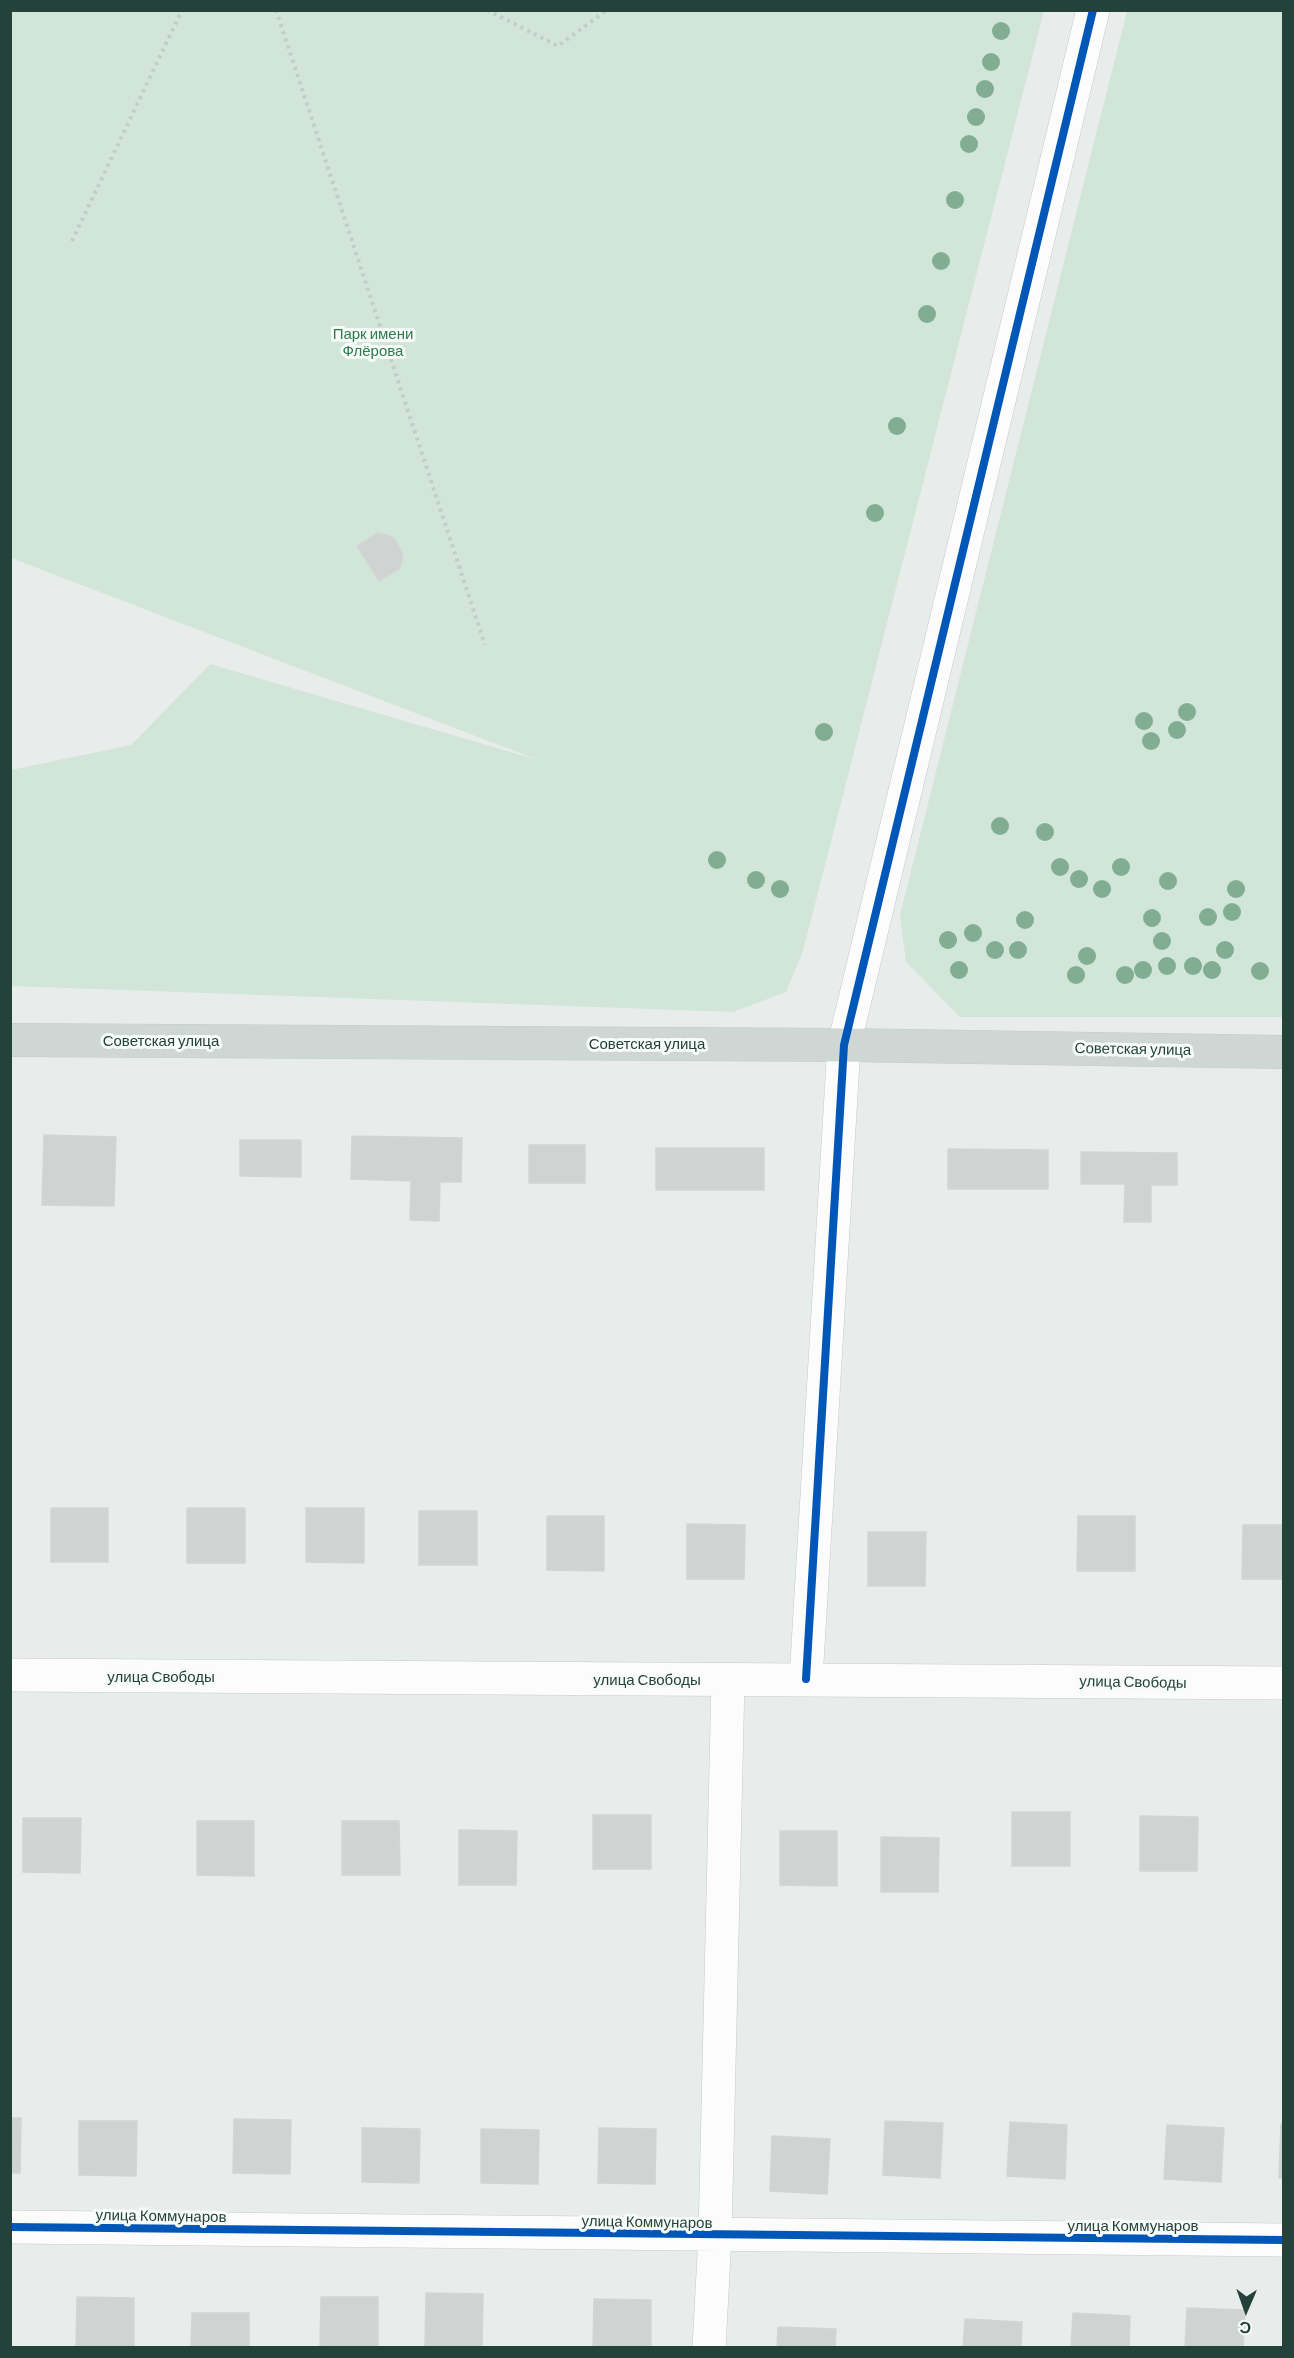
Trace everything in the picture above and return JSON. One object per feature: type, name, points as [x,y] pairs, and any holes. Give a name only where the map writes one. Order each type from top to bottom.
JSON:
[{"type":"main road","name":"Советская улица","points":[[10,1040],[844,1045],[1284,1052]]},
{"type":"street","points":[[806,1679],[844,1045],[1093,10]]},
{"type":"street","name":"улица Свободы","points":[[10,1676],[1284,1683]]},
{"type":"street","points":[[709,2348],[715,2236],[728,1681]]},
{"type":"street","name":"улица Коммунаров","points":[[10,2227],[715,2236],[1284,2240]]},
{"type":"path","points":[[72,241],[182,10]]},
{"type":"path","points":[[276,10],[485,645]]},
{"type":"path","points":[[487,10],[558,46],[607,10]]},
{"type":"green space","name":"Парк имени Флёрова","points":[[11,11],[1044,11],[803,951],[786,992],[733,1012],[11,986],[11,770],[131,745],[210,664],[538,760],[11,558]]},
{"type":"green space","points":[[1127,11],[1283,11],[1283,1017],[960,1017],[906,962],[900,915]]},
{"type":"building","points":[[378,533],[393,537],[403,554],[400,568],[379,581],[357,546]]},
{"type":"building","points":[[44,1135],[116,1137],[114,1206],[42,1205]]},
{"type":"building","points":[[352,1136],[462,1138],[461,1182],[440,1182],[439,1221],[410,1220],[411,1181],[351,1179]]},
{"type":"building","points":[[240,1140],[301,1140],[301,1177],[240,1176]]},
{"type":"building","points":[[529,1145],[585,1145],[585,1183],[529,1183]]},
{"type":"building","points":[[656,1148],[764,1148],[764,1190],[656,1190]]},
{"type":"building","points":[[948,1149],[1048,1150],[1048,1189],[948,1189]]},
{"type":"building","points":[[1081,1152],[1177,1153],[1177,1185],[1151,1185],[1151,1222],[1124,1222],[1125,1184],[1081,1184]]},
{"type":"building","points":[[51,1508],[108,1508],[108,1562],[51,1562]]},
{"type":"building","points":[[187,1508],[245,1508],[245,1563],[187,1563]]},
{"type":"building","points":[[306,1508],[364,1508],[364,1563],[306,1562]]},
{"type":"building","points":[[419,1511],[477,1511],[477,1565],[419,1565]]},
{"type":"building","points":[[547,1516],[604,1516],[604,1571],[547,1570]]},
{"type":"building","points":[[1078,1516],[1135,1516],[1135,1571],[1077,1571]]},
{"type":"building","points":[[687,1524],[745,1525],[744,1579],[687,1579]]},
{"type":"building","points":[[1243,1525],[1284,1525],[1284,1579],[1242,1579]]},
{"type":"building","points":[[868,1532],[926,1532],[925,1586],[868,1586]]},
{"type":"building","points":[[1012,1812],[1070,1812],[1070,1866],[1012,1866]]},
{"type":"building","points":[[593,1815],[651,1815],[651,1869],[593,1869]]},
{"type":"building","points":[[1140,1816],[1198,1817],[1197,1871],[1140,1871]]},
{"type":"building","points":[[23,1818],[81,1818],[80,1873],[23,1872]]},
{"type":"building","points":[[197,1821],[254,1821],[254,1876],[197,1875]]},
{"type":"building","points":[[342,1821],[399,1821],[400,1875],[342,1875]]},
{"type":"building","points":[[459,1830],[517,1831],[516,1885],[459,1885]]},
{"type":"building","points":[[780,1831],[837,1831],[837,1886],[780,1885]]},
{"type":"building","points":[[881,1837],[939,1838],[938,1892],[881,1892]]},
{"type":"building","points":[[10,2118],[21,2118],[20,2173],[10,2173]]},
{"type":"building","points":[[234,2119],[291,2120],[290,2174],[233,2173]]},
{"type":"building","points":[[79,2121],[137,2121],[136,2176],[79,2175]]},
{"type":"building","points":[[885,2121],[943,2123],[940,2178],[883,2175]]},
{"type":"building","points":[[1010,2122],[1067,2125],[1065,2179],[1007,2176]]},
{"type":"building","points":[[1281,2124],[1284,2124],[1284,2178],[1279,2178]]},
{"type":"building","points":[[1167,2125],[1224,2128],[1221,2182],[1164,2179]]},
{"type":"building","points":[[362,2128],[420,2129],[419,2183],[362,2182]]},
{"type":"building","points":[[599,2128],[656,2129],[655,2184],[598,2183]]},
{"type":"building","points":[[481,2129],[539,2130],[538,2184],[481,2183]]},
{"type":"building","points":[[772,2136],[830,2139],[827,2194],[770,2191]]},
{"type":"building","points":[[426,2293],[483,2294],[482,2348],[425,2347]]},
{"type":"building","points":[[77,2297],[134,2298],[134,2348],[76,2348]]},
{"type":"building","points":[[321,2297],[378,2297],[378,2348],[320,2348]]},
{"type":"building","points":[[594,2299],[651,2300],[651,2348],[593,2348]]},
{"type":"building","points":[[1187,2308],[1245,2310],[1243,2348],[1185,2348]]},
{"type":"building","points":[[192,2313],[249,2313],[249,2348],[191,2348]]},
{"type":"building","points":[[1073,2313],[1130,2316],[1129,2348],[1071,2348]]},
{"type":"building","points":[[965,2319],[1022,2322],[1021,2348],[963,2348]]},
{"type":"building","points":[[778,2327],[836,2329],[835,2348],[777,2348]]},
{"type":"cycle path","points":[[806,1679],[844,1045],[1093,10]]},
{"type":"cycle path","points":[[10,2227],[1284,2240]]}]
